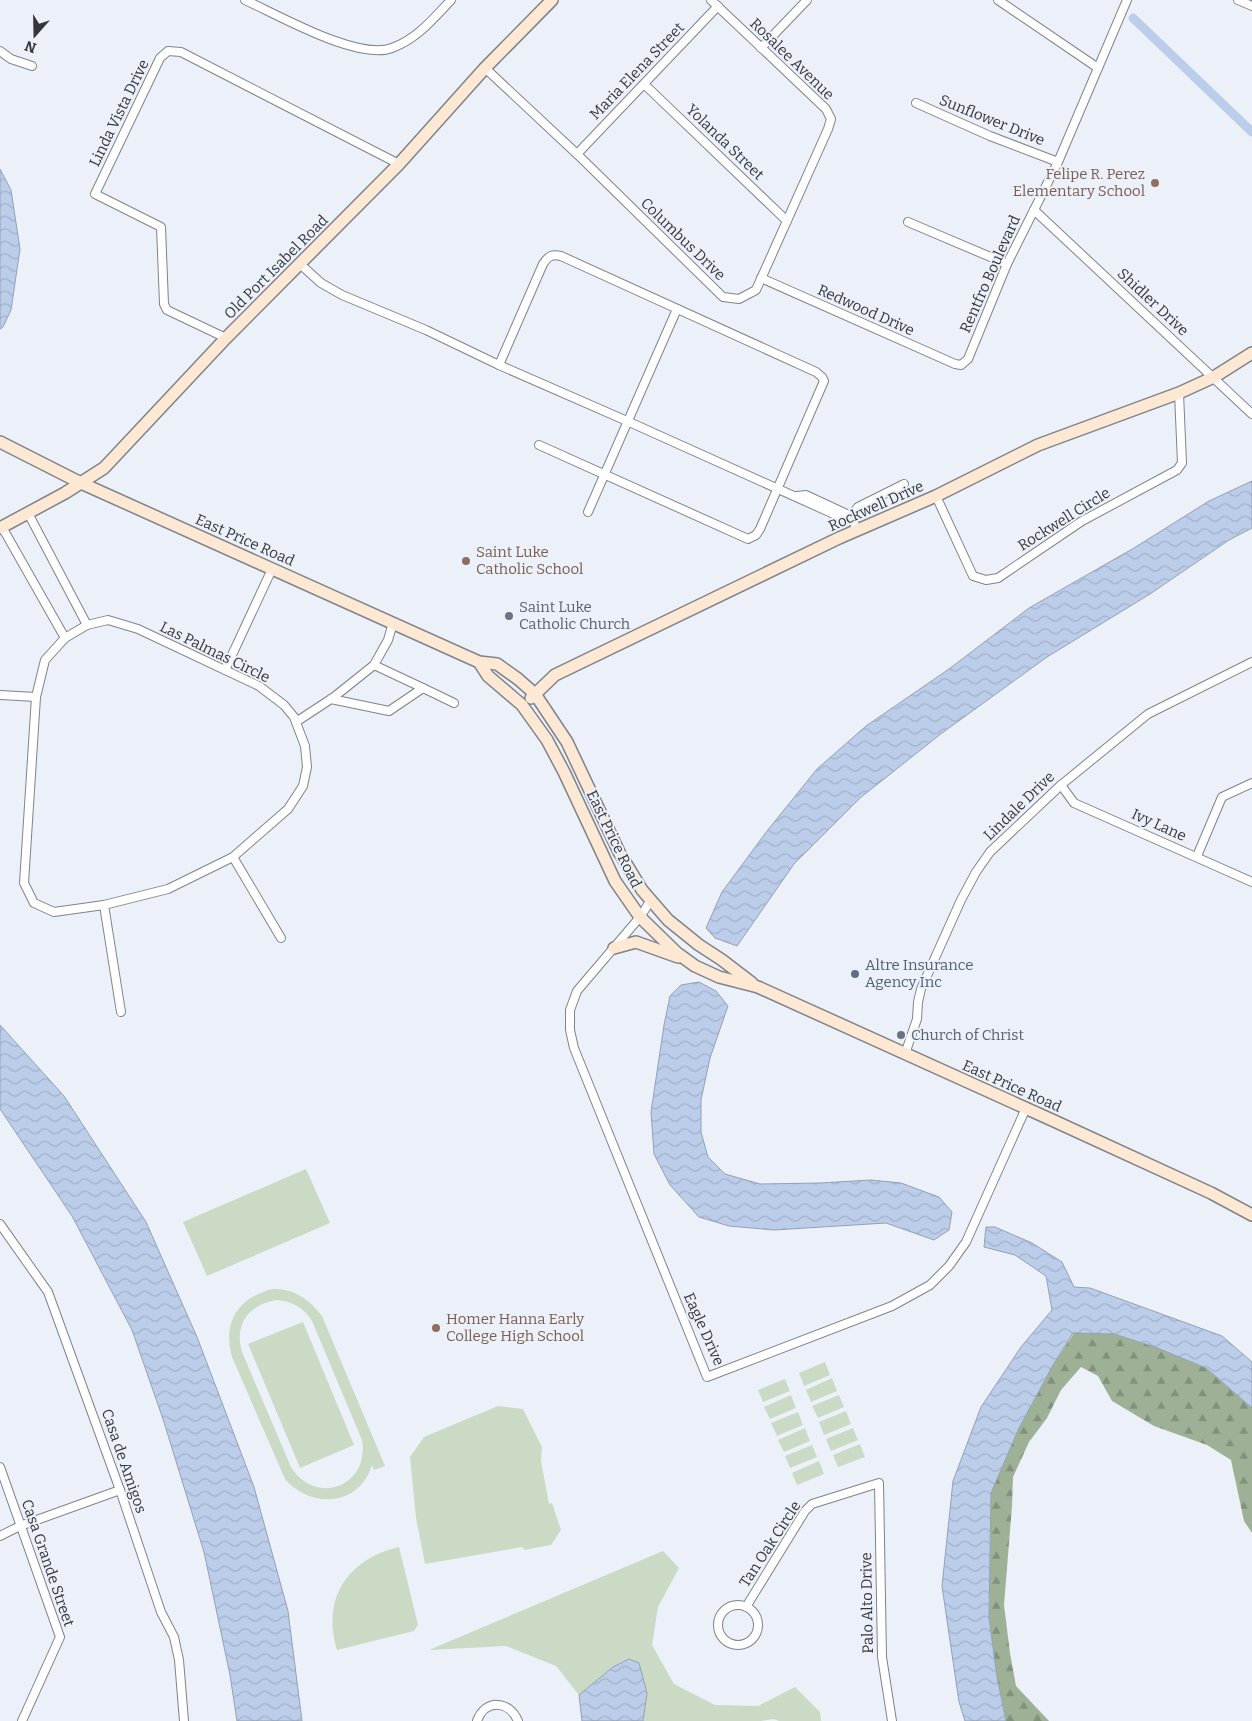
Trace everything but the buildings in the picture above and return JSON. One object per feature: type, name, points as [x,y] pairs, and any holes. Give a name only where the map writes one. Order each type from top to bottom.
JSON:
[{"type":"main road","name":"Old Port Isabel Road","points":[[1,528],[104,468],[226,338],[399,164],[485,68],[552,0]]},
{"type":"main road","name":"Rockwell Drive","points":[[522,705],[555,675],[857,530],[936,496],[1038,444],[1179,393],[1214,376],[1252,353]]},
{"type":"main road","name":"East Price Road","points":[[0,442],[81,483],[393,624],[479,662],[497,664],[518,679],[535,694],[567,742],[619,852],[642,890],[668,920],[758,987]]},
{"type":"main road","name":"East Price Road","points":[[479,662],[488,676],[522,705],[547,740],[556,755],[615,881],[640,917],[677,953],[696,966],[719,977],[758,987],[1026,1108],[1211,1194],[1252,1216]]},
{"type":"main road","points":[[614,948],[636,942],[687,960]]},
{"type":"street","points":[[245,0],[333,40],[353,48],[371,51],[390,49],[420,33],[451,0]]},
{"type":"street","name":"Rosalee Avenue","points":[[711,0],[826,109],[831,119]]},
{"type":"street","points":[[761,48],[807,0]]},
{"type":"street","points":[[998,0],[1098,68]]},
{"type":"street","name":"Rentfro Boulevard","points":[[961,365],[968,359],[1007,264],[1058,162],[1126,0]]},
{"type":"street","points":[[1238,0],[1252,6]]},
{"type":"street","name":"Maria Elena Street","points":[[577,154],[718,6]]},
{"type":"street","points":[[0,51],[11,59],[32,66]]},
{"type":"street","name":"Linda Vista Drive","points":[[226,338],[167,310],[164,304],[161,227],[95,194],[160,58],[168,51],[181,52],[399,164]]},
{"type":"street","name":"Columbus Drive","points":[[485,68],[577,154],[723,297],[739,299],[756,290],[831,119]]},
{"type":"street","name":"Yolanda Street","points":[[644,84],[787,221]]},
{"type":"street","name":"Sunflower Drive","points":[[916,103],[990,136],[1058,162]]},
{"type":"street","name":"Shidler Drive","points":[[1034,210],[1214,376],[1252,414]]},
{"type":"street","points":[[908,222],[1007,264]]},
{"type":"street","points":[[499,365],[544,264],[551,255],[560,256],[677,309],[822,377],[824,381],[760,529],[756,535],[748,539],[539,445]]},
{"type":"street","points":[[300,264],[321,283],[342,295],[426,330],[499,365],[795,496],[806,495],[851,516],[857,530]]},
{"type":"street","name":"Redwood Drive","points":[[761,278],[961,365]]},
{"type":"street","points":[[588,512],[677,309]]},
{"type":"street","name":"Rockwell Circle","points":[[936,496],[973,576],[986,580],[998,578],[1082,521],[1177,470],[1182,462],[1179,393]]},
{"type":"street","points":[[851,516],[858,507],[904,484]]},
{"type":"street","points":[[28,513],[87,625]]},
{"type":"street","points":[[1,528],[65,638]]},
{"type":"street","points":[[225,670],[272,569]]},
{"type":"street","name":"Las Palmas Circle","points":[[108,620],[138,629],[259,686],[284,704],[296,722],[305,746],[307,767],[303,786],[288,809],[233,857],[168,890],[104,905],[54,912],[34,903],[24,884],[36,697],[45,660],[65,638],[87,625],[108,620]]},
{"type":"street","points":[[296,722],[332,699],[374,665],[388,640],[393,624]]},
{"type":"street","name":"Lindale Drive","points":[[905,1054],[918,1019],[918,1002],[921,989],[961,900],[976,872],[990,852],[1060,785],[1148,714],[1252,662]]},
{"type":"street","points":[[374,665],[454,703]]},
{"type":"street","points":[[332,699],[389,711],[423,688]]},
{"type":"street","points":[[0,695],[36,697]]},
{"type":"street","points":[[1197,856],[1222,797],[1252,783]]},
{"type":"street","name":"Ivy Lane","points":[[1060,785],[1074,802],[1252,882]]},
{"type":"street","points":[[233,857],[281,938]]},
{"type":"street","name":"Eagle Drive","points":[[651,900],[640,917],[577,991],[570,1010],[570,1030],[574,1048],[707,1377],[892,1306],[930,1285],[949,1266],[966,1242],[1026,1108]]},
{"type":"street","points":[[104,905],[121,1012]]},
{"type":"street","name":"Casa de Amigos","points":[[0,1224],[48,1292],[120,1490],[161,1612],[174,1637],[179,1660],[184,1721]]},
{"type":"street","name":"Casa Grande Street","points":[[0,1467],[60,1637],[22,1721]]},
{"type":"street","name":"Tan Oak Circle","points":[[746,1607],[805,1511],[812,1504],[879,1483]]},
{"type":"street","name":"Palo Alto Drive","points":[[879,1483],[882,1657],[892,1721]]},
{"type":"street","points":[[0,1536],[20,1526],[120,1490]]},
{"type":"street","name":"Tan Oak Circle","points":[[740,1605],[746,1607],[757,1616],[759,1623],[755,1637],[744,1645],[730,1644],[720,1636],[718,1630],[719,1617],[728,1608],[740,1605]]},
{"type":"street","points":[[477,1721],[484,1710],[497,1704],[510,1709],[518,1721]]},
{"type":"green space","points":[[306,1169],[330,1223],[207,1276],[183,1222]]},
{"type":"green space","points":[[273,1289],[281,1289],[295,1293],[307,1300],[322,1316],[385,1466],[374,1470],[372,1465],[366,1479],[357,1489],[346,1496],[321,1499],[296,1489],[285,1479],[232,1357],[229,1345],[231,1323],[242,1305],[250,1298]],"holes":[[[276,1300],[292,1303],[301,1308],[312,1321],[362,1440],[362,1456],[358,1469],[350,1479],[339,1486],[327,1488],[314,1486],[302,1479],[291,1467],[242,1352],[240,1333],[246,1318],[258,1306]]]},
{"type":"green space","points":[[303,1322],[354,1445],[300,1468],[248,1344]]},
{"type":"green space","points":[[1074,1333],[1114,1334],[1155,1347],[1206,1368],[1252,1408],[1252,1533],[1244,1521],[1231,1460],[1207,1445],[1154,1426],[1112,1401],[1098,1376],[1081,1367],[1061,1390],[1047,1418],[1029,1442],[1013,1477],[1004,1605],[1010,1653],[1016,1686],[1049,1721],[1006,1721],[997,1677],[989,1618],[991,1493],[1019,1428],[1053,1365]]},
{"type":"green space","points":[[825,1362],[830,1375],[804,1386],[799,1373]]},
{"type":"green space","points":[[832,1378],[837,1391],[811,1402],[806,1390]]},
{"type":"green space","points":[[785,1379],[790,1391],[763,1402],[758,1390]]},
{"type":"green space","points":[[791,1395],[796,1408],[770,1419],[764,1407]]},
{"type":"green space","points":[[839,1395],[844,1407],[818,1418],[812,1406]]},
{"type":"green space","points":[[498,1406],[523,1409],[542,1447],[541,1461],[549,1504],[552,1503],[561,1530],[551,1545],[524,1550],[523,1547],[425,1564],[416,1518],[410,1457],[424,1437]]},
{"type":"green space","points":[[846,1411],[851,1424],[824,1435],[819,1422]]},
{"type":"green space","points":[[798,1412],[803,1425],[777,1436],[771,1423]]},
{"type":"green space","points":[[805,1428],[810,1441],[784,1452],[778,1440]]},
{"type":"green space","points":[[853,1428],[858,1440],[831,1451],[826,1439]]},
{"type":"green space","points":[[860,1444],[865,1457],[838,1467],[833,1455]]},
{"type":"green space","points":[[812,1445],[817,1457],[790,1468],[785,1456]]},
{"type":"green space","points":[[819,1461],[824,1474],[797,1485],[792,1473]]},
{"type":"green space","points":[[399,1547],[418,1625],[414,1631],[337,1650],[333,1631],[333,1614],[336,1598],[343,1584],[353,1571],[366,1561],[381,1553]]},
{"type":"green space","points":[[663,1551],[679,1568],[658,1607],[652,1645],[674,1684],[715,1705],[758,1706],[795,1687],[820,1712],[821,1721],[779,1721],[774,1719],[761,1721],[643,1721],[647,1693],[639,1663],[629,1659],[613,1667],[579,1695],[556,1666],[506,1646],[429,1650]]},
{"type":"water","points":[[0,169],[11,190],[20,249],[11,310],[3,327],[0,329]]},
{"type":"water","points":[[1252,481],[1252,528],[1229,540],[1150,594],[1047,657],[942,733],[860,798],[794,864],[737,946],[715,938],[706,928],[722,892],[767,831],[817,769],[866,726],[949,669],[1029,608],[1134,548],[1209,501]]},
{"type":"water","points":[[699,982],[716,991],[728,1006],[710,1058],[701,1100],[701,1132],[708,1157],[725,1174],[760,1184],[871,1180],[901,1183],[939,1197],[952,1212],[949,1230],[934,1240],[886,1223],[774,1230],[729,1226],[699,1217],[670,1185],[654,1154],[651,1112],[670,996],[681,985]]},
{"type":"water","points":[[0,1025],[64,1096],[146,1222],[197,1337],[254,1487],[288,1611],[302,1721],[237,1721],[230,1675],[204,1552],[163,1419],[132,1330],[72,1216],[0,1109]]},
{"type":"water","points":[[986,1227],[995,1227],[1032,1243],[1062,1262],[1074,1287],[1090,1288],[1222,1336],[1252,1362],[1252,1408],[1206,1368],[1155,1347],[1114,1334],[1073,1333],[1053,1365],[1019,1428],[991,1493],[989,1618],[997,1677],[1006,1721],[965,1721],[959,1702],[942,1586],[953,1481],[981,1407],[1021,1347],[1052,1310],[1046,1276],[1015,1255],[984,1247]]},
{"type":"water","points":[[629,1659],[639,1663],[647,1693],[643,1721],[582,1721],[579,1695],[613,1667]]},
{"type":"waterway","points":[[1133,18],[1252,132]]},
{"type":"place","name":"Felipe R. Perez Elementary School","points":[[1155,183]]},
{"type":"place","name":"Saint Luke Catholic School","points":[[466,561]]},
{"type":"place","name":"Saint Luke Catholic Church","points":[[509,616]]},
{"type":"place","name":"Altre Insurance Agency Inc","points":[[855,974]]},
{"type":"place","name":"Church of Christ","points":[[901,1035]]},
{"type":"place","name":"Homer Hanna Early College High School","points":[[436,1328]]}]
